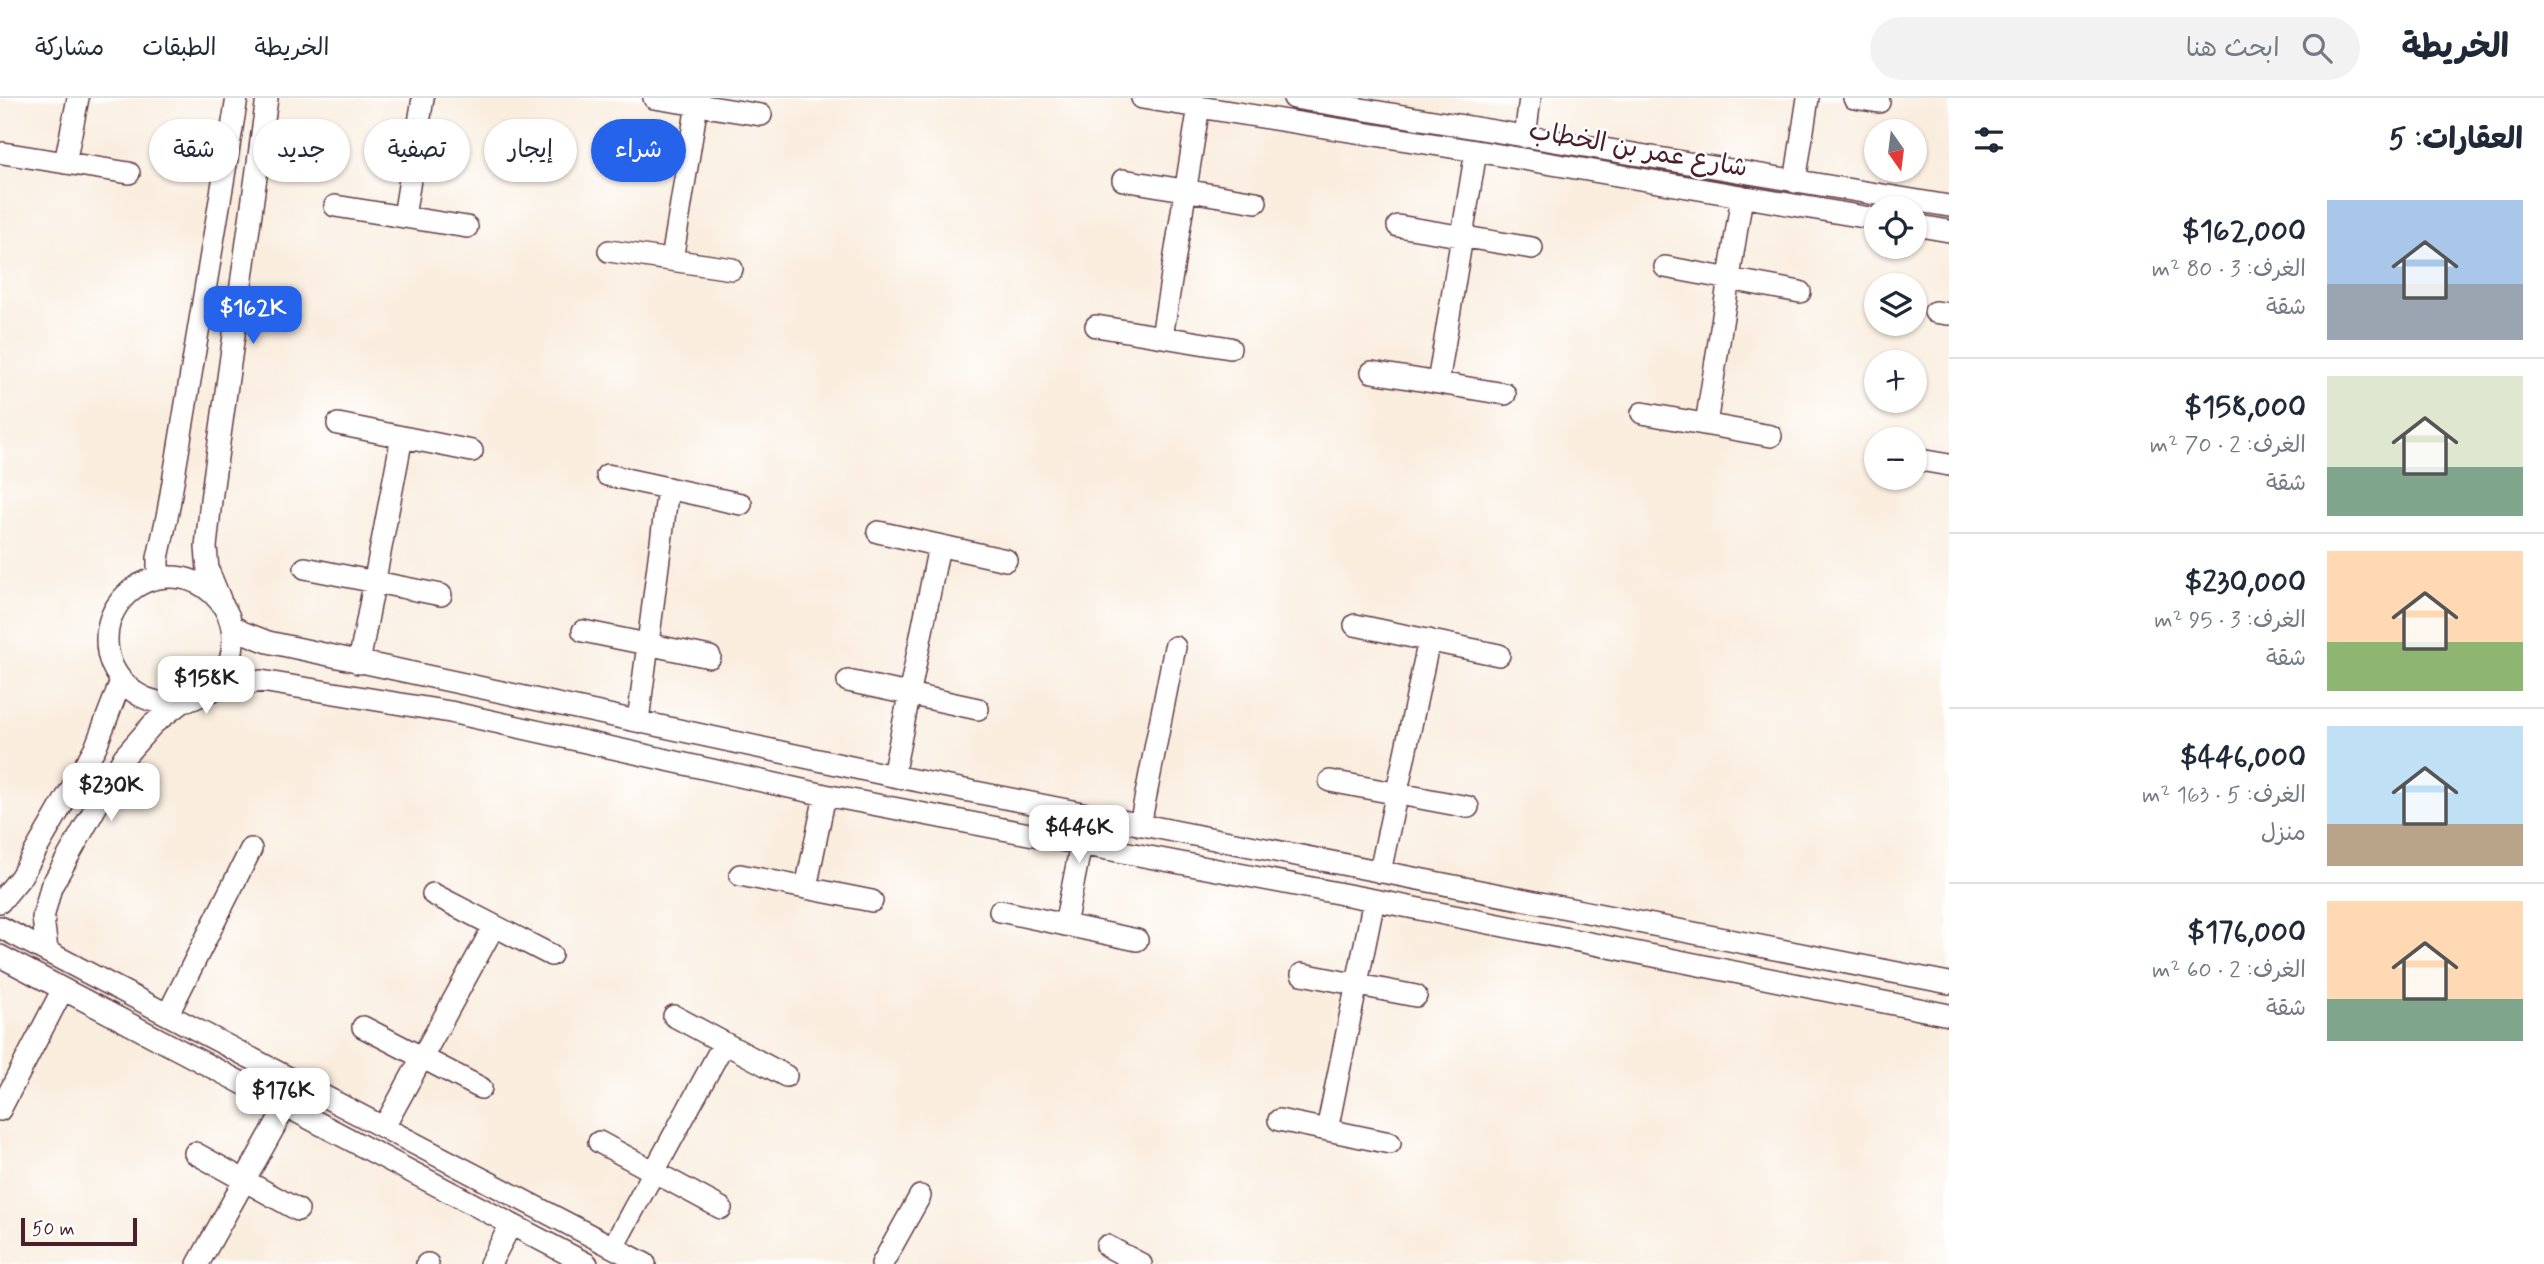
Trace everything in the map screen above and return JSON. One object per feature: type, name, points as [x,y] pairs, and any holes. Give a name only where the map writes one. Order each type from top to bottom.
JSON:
[{"type":"street","points":[[65,163],[78,98]]},
{"type":"street","points":[[158,577],[158,558],[237,98]]},
{"type":"street","points":[[209,691],[228,668],[232,654],[232,625],[208,570],[206,547],[267,98]]},
{"type":"street","points":[[404,217],[423,98]]},
{"type":"street","points":[[654,98],[698,101],[761,114]]},
{"type":"street","name":"شارع عمر بن الخطاب","points":[[1142,98],[1864,217]]},
{"type":"street","name":"شارع عمر بن الخطاب","points":[[1294,98],[1949,206]]},
{"type":"street","points":[[1525,137],[1530,98]]},
{"type":"street","points":[[1795,182],[1808,98]]},
{"type":"street","points":[[1854,98],[1879,102]]},
{"type":"street","points":[[672,260],[698,101]]},
{"type":"street","points":[[1162,337],[1199,106]]},
{"type":"street","points":[[1438,383],[1476,151]]},
{"type":"street","points":[[3,153],[129,173]]},
{"type":"street","points":[[1123,180],[1256,202]]},
{"type":"street","points":[[1706,425],[1742,196]]},
{"type":"street","points":[[335,206],[467,227]]},
{"type":"street","points":[[1398,226],[1532,247]]},
{"type":"street","points":[[1927,227],[1949,231]]},
{"type":"street","points":[[608,251],[732,269]]},
{"type":"street","points":[[1665,267],[1800,292]]},
{"type":"street","points":[[1096,326],[1230,348]]},
{"type":"street","points":[[1372,372],[1505,394]]},
{"type":"street","points":[[1642,413],[1770,436]]},
{"type":"street","points":[[338,424],[472,451]]},
{"type":"street","points":[[359,663],[402,437]]},
{"type":"street","points":[[1927,461],[1949,465]]},
{"type":"street","points":[[607,475],[741,504]]},
{"type":"street","points":[[638,721],[668,488]]},
{"type":"street","points":[[878,532],[1006,560]]},
{"type":"street","points":[[893,776],[939,545]]},
{"type":"street","points":[[305,568],[441,595]]},
{"type":"street","points":[[182,702],[152,700],[138,694],[121,681],[110,659],[107,644],[112,614],[131,590],[158,577],[175,576],[192,580],[207,587],[219,599]]},
{"type":"street","points":[[232,625],[258,640],[893,776],[1949,983]]},
{"type":"street","points":[[1355,625],[1499,655]]},
{"type":"street","points":[[583,631],[710,657]]},
{"type":"street","points":[[1380,872],[1429,640]]},
{"type":"street","points":[[1140,825],[1175,647]]},
{"type":"street","points":[[0,902],[20,878],[96,746],[121,681]]},
{"type":"street","points":[[47,950],[43,918],[51,887],[124,757],[153,724],[182,702],[209,691],[261,681],[450,712],[825,795],[1374,900],[1949,1016]]},
{"type":"street","points":[[848,681],[978,709]]},
{"type":"street","points":[[450,712],[458,684]]},
{"type":"street","points":[[1331,781],[1468,807]]},
{"type":"street","points":[[806,888],[825,795]]},
{"type":"street","points":[[1065,925],[1081,844]]},
{"type":"street","points":[[169,1014],[251,849]]},
{"type":"street","points":[[740,875],[872,901]]},
{"type":"street","points":[[433,894],[551,955]]},
{"type":"street","points":[[1327,1130],[1374,900]]},
{"type":"street","points":[[1000,911],[1137,940]]},
{"type":"street","points":[[384,1127],[494,926]]},
{"type":"street","points":[[0,927],[645,1264]]},
{"type":"street","points":[[0,956],[587,1264]]},
{"type":"street","points":[[1303,974],[1416,996]]},
{"type":"street","points":[[0,1110],[63,989]]},
{"type":"street","points":[[674,1016],[786,1076]]},
{"type":"street","points":[[363,1027],[481,1088]]},
{"type":"street","points":[[206,1064],[219,1040]]},
{"type":"street","points":[[613,1247],[724,1043]]},
{"type":"street","points":[[198,1264],[286,1106]]},
{"type":"street","points":[[1279,1120],[1390,1143]]},
{"type":"street","points":[[599,1142],[721,1208]]},
{"type":"street","points":[[195,1153],[299,1210]]},
{"type":"street","points":[[882,1264],[920,1196]]},
{"type":"street","points":[[489,1264],[511,1224]]},
{"type":"street","points":[[1107,1246],[1141,1264]]}]
